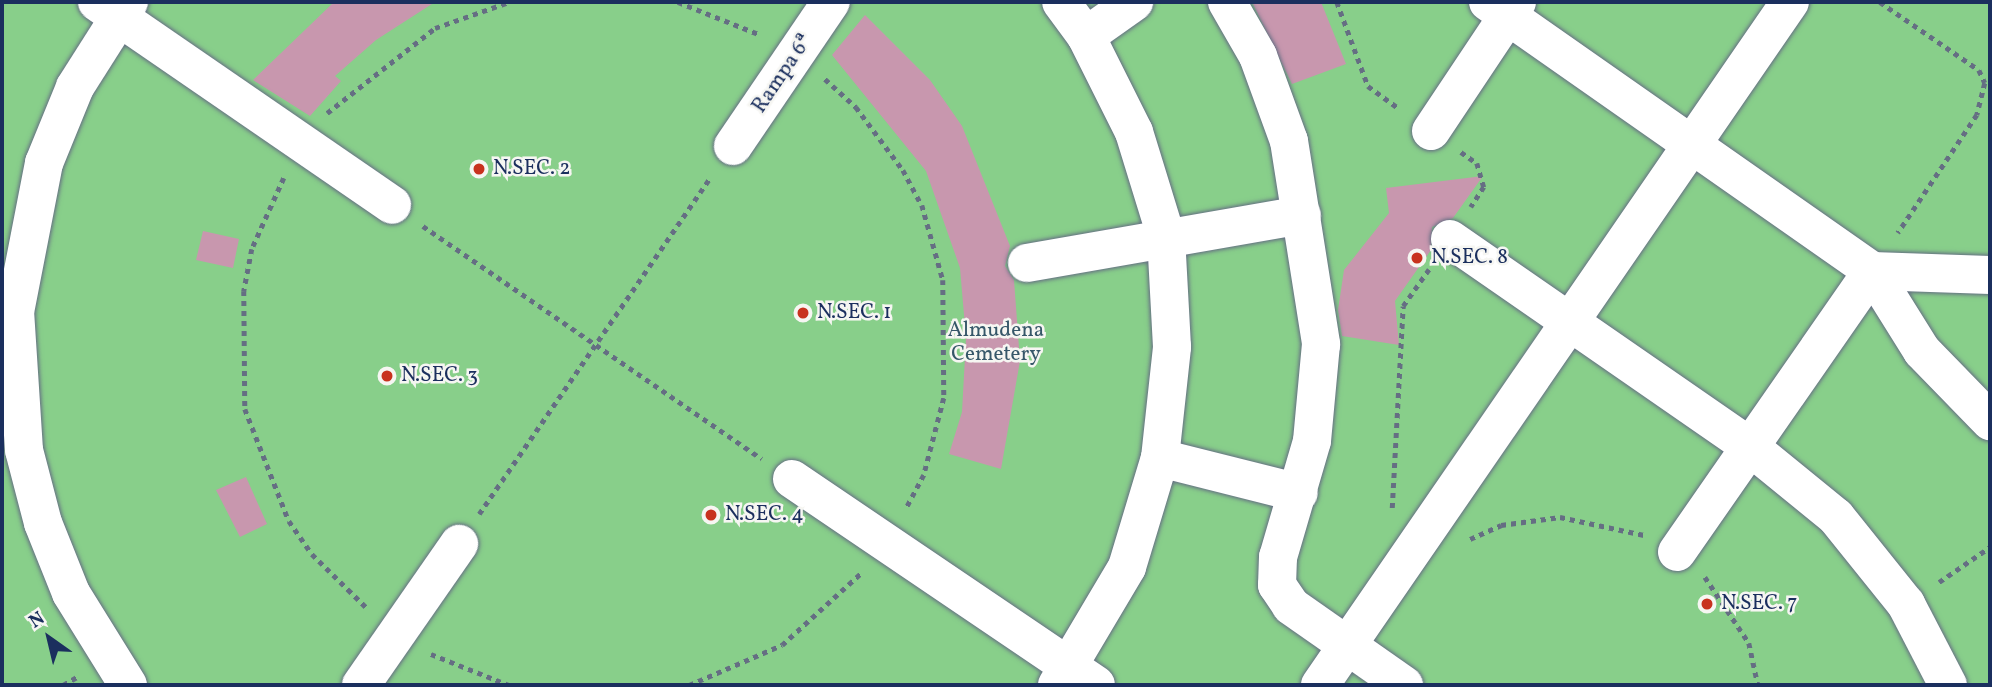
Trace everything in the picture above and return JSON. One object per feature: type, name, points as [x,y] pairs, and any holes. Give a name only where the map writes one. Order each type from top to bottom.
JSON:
[{"type":"lane","name":"Rampa 6ª","points":[[733,146],[831,2]]},
{"type":"lane","points":[[792,479],[886,543],[1074,680],[1127,567],[1160,458],[1172,346],[1166,236],[1134,132],[1086,36],[1061,2]]},
{"type":"lane","points":[[1086,36],[1134,2]]},
{"type":"lane","points":[[1227,2],[1258,56],[1289,141],[1321,344],[1312,441],[1278,557],[1277,585],[1292,606],[1345,646],[1404,685]]},
{"type":"lane","points":[[1320,685],[1567,321],[1694,144],[1790,2]]},
{"type":"lane","points":[[128,685],[71,593],[43,523],[16,382],[19,284],[44,163],[75,87],[114,6],[392,205]]},
{"type":"lane","points":[[1431,131],[1504,6],[1872,271],[1922,351],[1990,421]]},
{"type":"lane","points":[[1027,263],[1166,236],[1302,215]]},
{"type":"lane","points":[[1450,239],[1749,446],[1836,517],[1906,604],[1948,685]]},
{"type":"lane","points":[[1872,271],[1990,275]]},
{"type":"lane","points":[[1677,552],[1872,271]]},
{"type":"lane","points":[[1160,458],[1298,493]]},
{"type":"lane","points":[[361,685],[459,544]]},
{"type":"path","points":[[509,2],[468,12],[404,48],[349,91],[304,144],[252,249],[240,329],[244,409],[289,521],[340,584],[396,634],[458,669],[509,685]]},
{"type":"path","points":[[678,2],[737,21],[797,55],[856,107],[903,170],[922,205],[943,279],[948,360],[942,412],[924,475],[886,543],[841,597],[782,645],[689,685]]},
{"type":"path","points":[[1337,2],[1368,86],[1477,163],[1484,187],[1403,306],[1391,517]]},
{"type":"path","points":[[1872,271],[1977,116],[1985,83],[1979,70],[1880,2]]},
{"type":"path","points":[[459,544],[733,146]]},
{"type":"path","points":[[392,205],[792,479]]},
{"type":"path","points":[[1458,546],[1501,525],[1560,517],[1628,528],[1677,552],[1731,608],[1749,643],[1758,685]]},
{"type":"path","points":[[1906,604],[1990,547]]},
{"type":"green space","name":"Almudena Cemetery","points":[[2,2],[1990,2],[1990,685],[2,685]]},
{"type":"building","points":[[334,2],[435,2],[376,40],[335,76],[341,81],[310,116],[253,80]]},
{"type":"building","points":[[1252,2],[1321,2],[1346,64],[1292,84]]},
{"type":"building","points":[[865,15],[930,80],[962,126],[1010,246],[1005,266],[1014,280],[1020,361],[1001,469],[949,454],[962,412],[966,338],[960,268],[926,171],[832,55]]},
{"type":"building","points":[[1483,176],[1453,218],[1432,227],[1431,250],[1395,301],[1399,345],[1342,336],[1338,310],[1344,270],[1389,213],[1386,188]]},
{"type":"building","points":[[203,231],[239,239],[233,268],[196,260]]},
{"type":"building","points":[[246,477],[267,524],[240,537],[216,490]]},
{"type":"place","name":"N.SEC. 2","points":[[479,169]]},
{"type":"place","name":"N.SEC. 8","points":[[1417,258]]},
{"type":"place","name":"N.SEC. 1","points":[[803,313]]},
{"type":"place","name":"N.SEC. 3","points":[[387,376]]},
{"type":"place","name":"N.SEC. 4","points":[[711,515]]},
{"type":"place","name":"N.SEC. 7","points":[[1707,604]]}]
